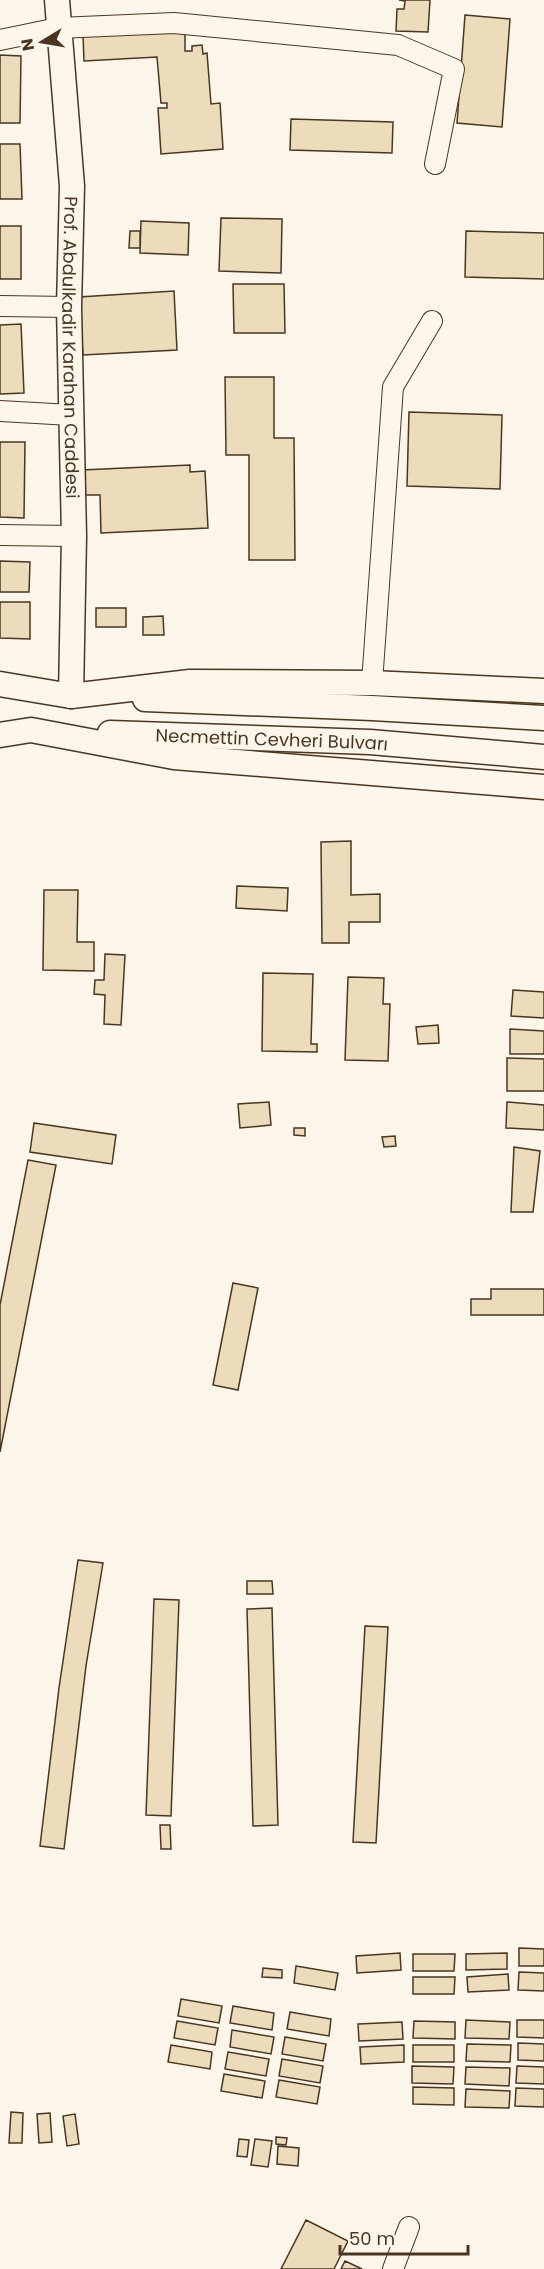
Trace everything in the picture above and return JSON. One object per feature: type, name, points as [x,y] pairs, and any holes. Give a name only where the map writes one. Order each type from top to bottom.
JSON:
[{"type":"main road","name":"Prof. Abdulkadir Karahan Caddesi","points":[[57,0],[72,186],[69,307],[74,536],[71,696]]},
{"type":"main road","points":[[0,684],[71,696],[190,682],[372,683],[544,691]]},
{"type":"main road","name":"Necmettin Cevheri Bulvarı","points":[[0,694],[372,708],[544,718]]},
{"type":"main road","name":"Necmettin Cevheri Bulvarı","points":[[0,729],[370,742],[544,757]]},
{"type":"main road","points":[[0,735],[31,730],[174,757],[544,787]]},
{"type":"street","points":[[0,40],[58,28],[174,23],[398,45],[454,69],[435,164]]},
{"type":"street","points":[[0,306],[69,307]]},
{"type":"street","points":[[372,683],[393,387],[432,321]]},
{"type":"street","points":[[0,411],[71,415]]},
{"type":"street","points":[[0,535],[74,536]]},
{"type":"street","points":[[393,2269],[409,2227]]},
{"type":"building","points":[[399,0],[430,0],[428,32],[396,31],[397,9],[404,9],[405,1]]},
{"type":"building","points":[[465,15],[510,19],[502,127],[457,123]]},
{"type":"building","points":[[185,32],[185,51],[192,51],[192,46],[202,45],[203,54],[207,53],[211,104],[220,103],[223,149],[161,154],[158,108],[167,108],[167,103],[161,103],[157,57],[84,61],[83,35]]},
{"type":"building","points":[[0,55],[21,56],[20,123],[0,123]]},
{"type":"building","points":[[291,119],[393,122],[392,153],[290,150]]},
{"type":"building","points":[[0,144],[20,144],[22,199],[0,199]]},
{"type":"building","points":[[221,218],[282,219],[281,273],[219,271]]},
{"type":"building","points":[[141,221],[189,223],[188,255],[140,253]]},
{"type":"building","points":[[0,226],[21,226],[21,279],[0,279]]},
{"type":"building","points":[[130,231],[140,231],[140,248],[129,248]]},
{"type":"building","points":[[466,231],[544,233],[544,279],[465,277]]},
{"type":"building","points":[[233,284],[284,284],[285,333],[234,333]]},
{"type":"building","points":[[174,291],[177,350],[83,355],[79,297]]},
{"type":"building","points":[[21,324],[24,393],[0,394],[0,325]]},
{"type":"building","points":[[225,377],[274,377],[274,438],[294,438],[295,560],[249,560],[249,455],[226,455]]},
{"type":"building","points":[[409,412],[502,415],[500,489],[407,486]]},
{"type":"building","points":[[0,442],[25,442],[24,518],[0,517]]},
{"type":"building","points":[[190,465],[190,472],[205,471],[208,528],[101,533],[100,495],[84,495],[82,470]]},
{"type":"building","points":[[0,561],[30,562],[29,592],[0,592]]},
{"type":"building","points":[[0,602],[30,602],[30,639],[0,638]]},
{"type":"building","points":[[96,608],[126,608],[126,627],[96,627]]},
{"type":"building","points":[[163,616],[164,635],[143,635],[143,617]]},
{"type":"building","points":[[351,841],[351,895],[380,894],[380,922],[349,922],[349,943],[322,943],[321,842]]},
{"type":"building","points":[[237,886],[288,888],[287,911],[236,908]]},
{"type":"building","points":[[44,890],[78,890],[77,942],[94,942],[94,971],[43,970]]},
{"type":"building","points":[[105,954],[125,955],[121,1025],[104,1024],[105,995],[94,994],[95,980],[104,980]]},
{"type":"building","points":[[263,973],[313,974],[311,1044],[317,1044],[317,1052],[262,1051]]},
{"type":"building","points":[[348,977],[384,978],[383,1004],[390,1004],[388,1061],[345,1060]]},
{"type":"building","points":[[513,990],[544,992],[544,1018],[511,1016]]},
{"type":"building","points":[[438,1025],[439,1043],[418,1044],[416,1027]]},
{"type":"building","points":[[510,1029],[544,1031],[544,1054],[510,1054]]},
{"type":"building","points":[[507,1058],[544,1059],[544,1091],[507,1091]]},
{"type":"building","points":[[269,1102],[271,1125],[240,1128],[238,1104]]},
{"type":"building","points":[[507,1102],[544,1105],[544,1130],[506,1128]]},
{"type":"building","points":[[34,1123],[116,1135],[112,1164],[30,1152]]},
{"type":"building","points":[[294,1128],[305,1128],[305,1136],[294,1135]]},
{"type":"building","points":[[395,1136],[396,1146],[384,1147],[382,1137]]},
{"type":"building","points":[[514,1147],[540,1151],[533,1212],[511,1212]]},
{"type":"building","points":[[28,1160],[56,1165],[0,1452],[0,1305]]},
{"type":"building","points":[[233,1283],[258,1288],[238,1390],[213,1385]]},
{"type":"building","points":[[491,1289],[544,1289],[544,1315],[471,1315],[471,1299],[491,1299]]},
{"type":"building","points":[[78,1560],[103,1563],[86,1666],[64,1849],[40,1846],[59,1688]]},
{"type":"building","points":[[247,1581],[272,1581],[273,1594],[247,1594]]},
{"type":"building","points":[[154,1599],[179,1600],[171,1816],[146,1815]]},
{"type":"building","points":[[272,1608],[278,1825],[253,1826],[247,1609]]},
{"type":"building","points":[[365,1626],[388,1627],[376,1843],[353,1842]]},
{"type":"building","points":[[160,1825],[170,1825],[171,1849],[161,1849]]},
{"type":"building","points":[[519,1948],[544,1949],[544,1966],[519,1966]]},
{"type":"building","points":[[400,1953],[401,1970],[357,1973],[356,1956]]},
{"type":"building","points":[[507,1953],[507,1969],[466,1970],[466,1954]]},
{"type":"building","points":[[413,1954],[455,1954],[454,1971],[413,1971]]},
{"type":"building","points":[[296,1966],[338,1973],[335,1990],[294,1983]]},
{"type":"building","points":[[263,1968],[282,1970],[282,1978],[262,1977]]},
{"type":"building","points":[[519,1972],[544,1973],[544,1991],[518,1990]]},
{"type":"building","points":[[508,1974],[509,1990],[468,1992],[467,1977]]},
{"type":"building","points":[[413,1977],[455,1977],[454,1994],[413,1994]]},
{"type":"building","points":[[181,1999],[222,2006],[219,2023],[178,2016]]},
{"type":"building","points":[[233,2006],[274,2013],[272,2030],[230,2023]]},
{"type":"building","points":[[290,2012],[331,2019],[329,2036],[287,2029]]},
{"type":"building","points":[[466,2020],[510,2022],[509,2039],[465,2038]]},
{"type":"building","points":[[517,2020],[544,2020],[544,2038],[517,2037]]},
{"type":"building","points":[[177,2021],[218,2028],[215,2045],[174,2038]]},
{"type":"building","points":[[414,2021],[455,2022],[455,2039],[413,2038]]},
{"type":"building","points":[[402,2022],[403,2039],[359,2041],[358,2024]]},
{"type":"building","points":[[232,2030],[274,2037],[271,2054],[230,2047]]},
{"type":"building","points":[[285,2037],[326,2044],[323,2061],[282,2054]]},
{"type":"building","points":[[518,2043],[544,2044],[544,2061],[518,2060]]},
{"type":"building","points":[[467,2044],[511,2045],[510,2062],[466,2061]]},
{"type":"building","points":[[171,2045],[212,2052],[210,2069],[168,2062]]},
{"type":"building","points":[[404,2045],[404,2062],[361,2064],[360,2047]]},
{"type":"building","points":[[413,2045],[454,2045],[454,2062],[413,2062]]},
{"type":"building","points":[[228,2052],[269,2059],[266,2076],[225,2069]]},
{"type":"building","points":[[282,2059],[323,2066],[320,2083],[279,2076]]},
{"type":"building","points":[[412,2066],[454,2067],[453,2084],[412,2083]]},
{"type":"building","points":[[517,2066],[544,2067],[544,2084],[516,2083]]},
{"type":"building","points":[[466,2067],[510,2068],[509,2086],[465,2084]]},
{"type":"building","points":[[224,2074],[265,2081],[262,2098],[221,2091]]},
{"type":"building","points":[[279,2080],[320,2087],[317,2104],[276,2097]]},
{"type":"building","points":[[413,2087],[454,2088],[454,2105],[413,2104]]},
{"type":"building","points":[[516,2088],[544,2089],[544,2107],[515,2106]]},
{"type":"building","points":[[466,2089],[510,2091],[509,2108],[465,2107]]},
{"type":"building","points":[[11,2112],[23,2113],[22,2143],[9,2143]]},
{"type":"building","points":[[50,2113],[52,2142],[39,2143],[37,2114]]},
{"type":"building","points":[[75,2114],[79,2144],[67,2146],[63,2116]]},
{"type":"building","points":[[276,2137],[287,2138],[286,2145],[276,2144]]},
{"type":"building","points":[[239,2139],[249,2140],[247,2157],[237,2156]]},
{"type":"building","points":[[255,2139],[272,2141],[268,2167],[251,2165]]},
{"type":"building","points":[[278,2146],[299,2148],[298,2166],[277,2164]]},
{"type":"building","points":[[306,2220],[348,2241],[334,2269],[281,2269]]},
{"type":"building","points":[[345,2261],[362,2269],[341,2269]]}]
